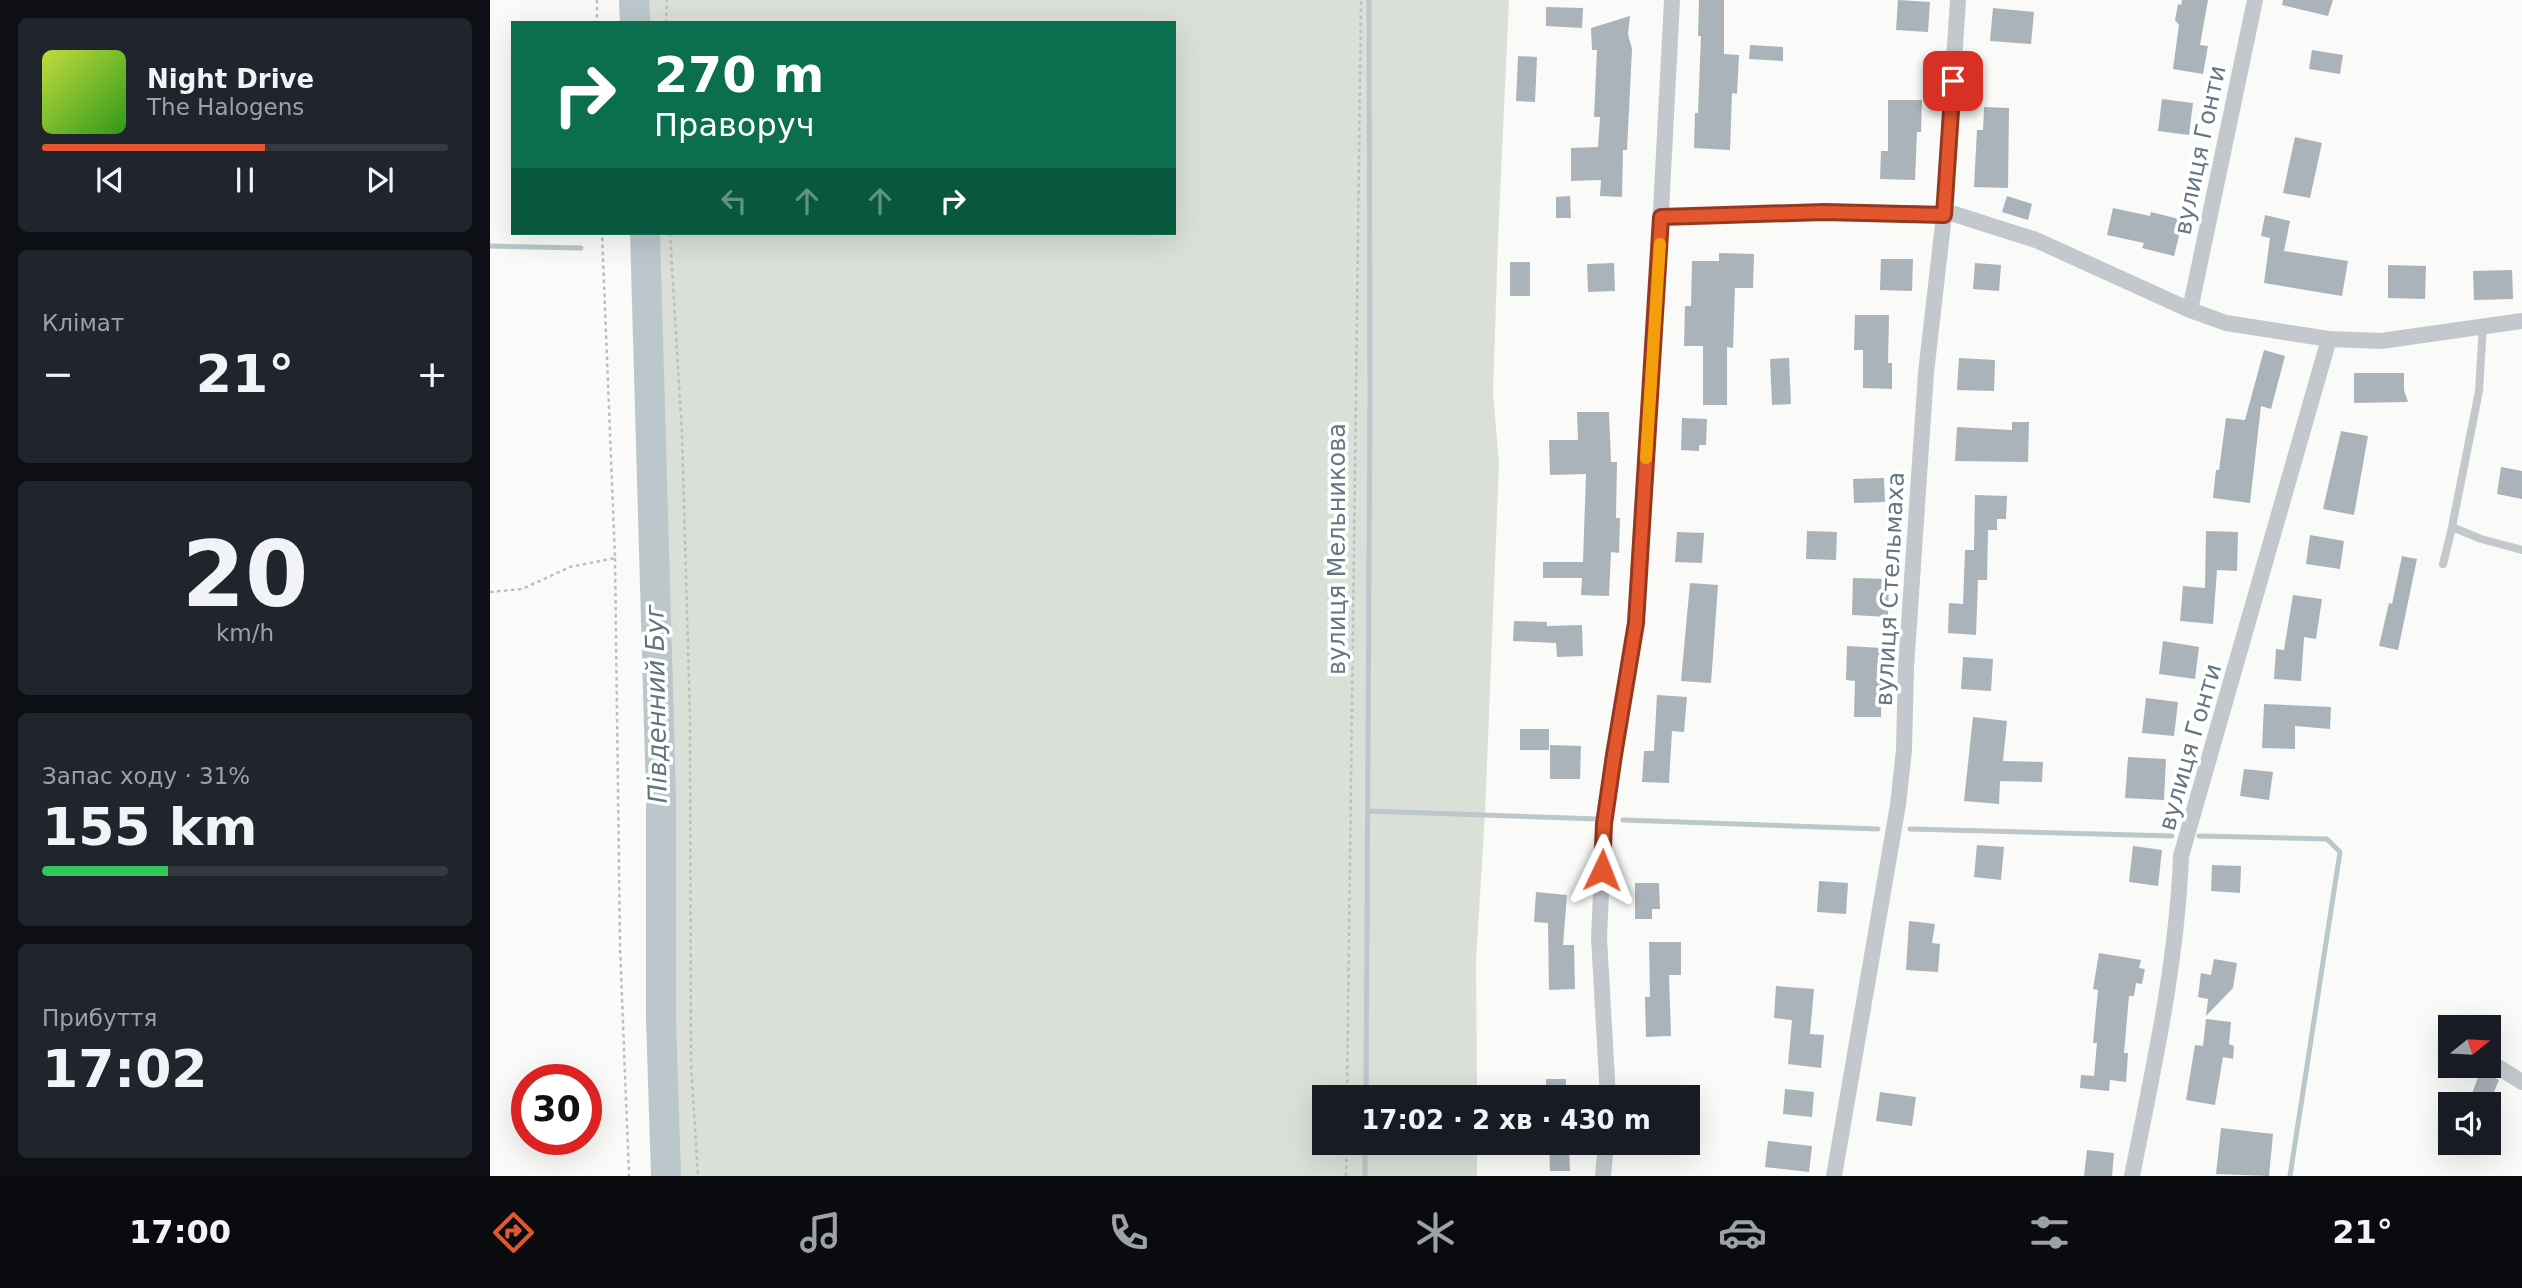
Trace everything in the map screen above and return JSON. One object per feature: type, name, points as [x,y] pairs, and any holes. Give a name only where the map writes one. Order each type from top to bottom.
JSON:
[{"type":"street","points":[[1607,1085],[1599,938],[1604,824],[1636,623],[1672,0]]},
{"type":"street","name":"вулиця Стельмаха","points":[[1834,1176],[1898,805],[1904,750],[1906,668],[1926,373],[1944,215],[1958,0]]},
{"type":"street","name":"вулиця Гонти","points":[[2190,310],[2255,0]]},
{"type":"street","points":[[1661,217],[1824,212],[1954,214],[2036,240],[2190,310],[2226,323],[2329,339],[2381,341],[2522,321]]},
{"type":"street","name":"вулиця Гонти","points":[[2132,1176],[2174,949],[2181,856],[2329,339]]},
{"type":"street","points":[[2501,1069],[2522,1082]]},
{"type":"street","points":[[1603,1176],[1605,1155]]},
{"type":"lane","points":[[2442,564],[2479,391],[2483,326]]},
{"type":"lane","points":[[2452,527],[2481,539],[2522,550]]},
{"type":"path","points":[[597,0],[597,21]]},
{"type":"path","points":[[666,21],[667,0]]},
{"type":"path","name":"вулиця Мельникова","points":[[1347,1085],[1361,0]]},
{"type":"path","points":[[602,235],[615,558],[620,946],[629,1176]]},
{"type":"path","points":[[670,235],[684,516],[690,718],[691,1064],[698,1176]]},
{"type":"path","points":[[490,592],[522,589],[570,567],[615,558]]},
{"type":"path","points":[[1346,1176],[1347,1155]]},
{"type":"shaded area","points":[[634,0],[1509,0],[1493,394],[1499,463],[1485,814],[1476,960],[1477,1085],[1312,1085],[1312,1155],[1477,1155],[1477,1176],[666,1176],[661,1019],[661,796],[645,235],[1176,235],[1176,21],[635,21]]},
{"type":"building","points":[[1699,0],[1724,0],[1724,54],[1739,55],[1737,94],[1732,93],[1730,150],[1694,148],[1701,36],[1698,36]]},
{"type":"building","points":[[1898,0],[1930,2],[1928,32],[1896,30]]},
{"type":"building","points":[[2182,0],[2208,0],[2200,45],[2208,46],[2203,74],[2173,69],[2179,25],[2175,20],[2178,4],[2181,5]]},
{"type":"building","points":[[2283,0],[2333,0],[2328,16],[2282,5]]},
{"type":"building","points":[[1546,7],[1583,8],[1582,28],[1546,26]]},
{"type":"building","points":[[1993,8],[2034,12],[2031,44],[1990,41]]},
{"type":"building","points":[[1630,16],[1628,34],[1632,49],[1627,150],[1623,150],[1622,197],[1600,196],[1601,180],[1571,181],[1571,148],[1598,147],[1600,117],[1594,117],[1597,50],[1592,50],[1591,28]]},
{"type":"building","points":[[1750,45],[1783,47],[1783,61],[1749,59]]},
{"type":"building","points":[[2312,50],[2343,55],[2340,74],[2309,69]]},
{"type":"building","points":[[1518,56],[1537,57],[1535,102],[1516,101]]},
{"type":"building","points":[[2162,99],[2193,103],[2189,135],[2158,131]]},
{"type":"building","points":[[1888,100],[1922,100],[1921,132],[1917,132],[1915,180],[1880,179],[1881,151],[1888,151]]},
{"type":"building","points":[[1984,107],[2009,108],[2008,188],[1974,187],[1977,130],[1983,130]]},
{"type":"building","points":[[2295,137],[2322,143],[2310,198],[2283,193]]},
{"type":"building","points":[[1570,196],[1571,218],[1556,218],[1556,197]]},
{"type":"building","points":[[2007,196],[2032,204],[2028,220],[2002,212]]},
{"type":"building","points":[[2113,208],[2150,216],[2151,212],[2183,220],[2174,256],[2142,248],[2144,243],[2107,235]]},
{"type":"building","points":[[2265,215],[2290,221],[2284,251],[2348,261],[2342,296],[2264,283],[2270,238],[2261,236]]},
{"type":"building","points":[[1719,253],[1754,254],[1753,288],[1735,288],[1733,348],[1727,347],[1727,405],[1703,405],[1703,346],[1684,346],[1685,306],[1691,306],[1692,261],[1719,261]]},
{"type":"building","points":[[1881,259],[1913,259],[1912,291],[1880,290]]},
{"type":"building","points":[[1510,262],[1530,262],[1530,296],[1510,296]]},
{"type":"building","points":[[1614,263],[1615,291],[1588,292],[1587,264]]},
{"type":"building","points":[[1975,263],[2001,265],[1999,291],[1973,289]]},
{"type":"building","points":[[2388,265],[2426,266],[2425,299],[2388,298]]},
{"type":"building","points":[[2512,270],[2513,299],[2474,300],[2473,271]]},
{"type":"building","points":[[1855,315],[1889,315],[1888,363],[1892,363],[1892,389],[1863,388],[1863,350],[1854,350]]},
{"type":"building","points":[[2264,350],[2285,356],[2271,409],[2261,406],[2250,503],[2213,498],[2226,418],[2245,420]]},
{"type":"building","points":[[1789,358],[1791,404],[1772,405],[1770,359]]},
{"type":"building","points":[[1959,358],[1995,360],[1994,391],[1957,390]]},
{"type":"building","points":[[2354,373],[2404,373],[2404,390],[2408,402],[2354,403]]},
{"type":"building","points":[[1577,412],[1609,412],[1611,462],[1617,462],[1616,518],[1620,518],[1619,553],[1611,552],[1609,596],[1581,595],[1582,578],[1543,578],[1543,562],[1583,562],[1586,474],[1550,475],[1549,440],[1578,440]]},
{"type":"building","points":[[1682,418],[1707,419],[1706,445],[1699,445],[1699,451],[1681,450]]},
{"type":"building","points":[[2012,422],[2029,422],[2028,462],[1955,461],[1957,427],[2012,430]]},
{"type":"building","points":[[2341,431],[2368,436],[2354,515],[2323,509]]},
{"type":"building","points":[[2501,467],[2522,471],[2522,499],[2497,494]]},
{"type":"building","points":[[1884,478],[1885,502],[1854,503],[1853,479]]},
{"type":"building","points":[[1975,495],[2007,496],[2006,519],[1997,519],[1997,530],[1988,530],[1987,580],[1978,580],[1976,635],[1948,633],[1949,603],[1963,604],[1965,550],[1974,550]]},
{"type":"building","points":[[1807,531],[1837,532],[1836,560],[1806,559]]},
{"type":"building","points":[[2206,531],[2238,532],[2237,571],[2217,570],[2213,624],[2180,621],[2183,586],[2205,588]]},
{"type":"building","points":[[1677,532],[1704,533],[1702,563],[1675,562]]},
{"type":"building","points":[[2310,535],[2344,541],[2340,569],[2306,564]]},
{"type":"building","points":[[2402,556],[2417,559],[2398,650],[2379,646],[2389,603],[2392,604]]},
{"type":"building","points":[[1853,578],[1889,579],[1888,617],[1852,615]]},
{"type":"building","points":[[1690,583],[1718,585],[1711,683],[1681,681]]},
{"type":"building","points":[[2293,595],[2322,599],[2316,639],[2304,637],[2301,681],[2274,679],[2276,649],[2284,650]]},
{"type":"building","points":[[1514,621],[1547,622],[1547,626],[1582,625],[1583,656],[1557,657],[1556,643],[1513,641]]},
{"type":"building","points":[[2163,641],[2199,647],[2195,679],[2159,674]]},
{"type":"building","points":[[1847,646],[1882,648],[1881,717],[1854,717],[1855,681],[1846,680]]},
{"type":"building","points":[[1963,657],[1993,659],[1991,691],[1961,689]]},
{"type":"building","points":[[1657,695],[1687,697],[1684,732],[1672,731],[1669,783],[1642,782],[1644,751],[1654,751]]},
{"type":"building","points":[[2146,698],[2178,702],[2174,736],[2142,733]]},
{"type":"building","points":[[2264,704],[2331,707],[2330,729],[2295,726],[2295,749],[2262,748]]},
{"type":"building","points":[[1973,717],[2007,721],[2003,761],[2043,762],[2042,782],[2000,781],[1999,804],[1964,801]]},
{"type":"building","points":[[1520,729],[1549,729],[1549,750],[1520,750]]},
{"type":"building","points":[[1550,745],[1581,746],[1580,779],[1550,779]]},
{"type":"building","points":[[2128,757],[2166,759],[2164,800],[2125,798]]},
{"type":"building","points":[[2244,769],[2273,772],[2269,800],[2240,796]]},
{"type":"building","points":[[1977,845],[2004,847],[2001,880],[1974,877]]},
{"type":"building","points":[[2133,846],[2162,850],[2158,886],[2129,882]]},
{"type":"building","points":[[2212,865],[2241,866],[2240,893],[2211,891]]},
{"type":"building","points":[[1819,881],[1848,883],[1846,914],[1817,912]]},
{"type":"building","points":[[1635,883],[1659,883],[1660,909],[1652,909],[1652,919],[1635,919]]},
{"type":"building","points":[[1536,892],[1567,895],[1563,945],[1574,945],[1575,989],[1549,990],[1548,923],[1534,922]]},
{"type":"building","points":[[1909,921],[1935,924],[1932,943],[1940,944],[1938,972],[1906,970]]},
{"type":"building","points":[[1649,942],[1681,942],[1681,975],[1669,975],[1671,1036],[1646,1037],[1645,997],[1650,997]]},
{"type":"building","points":[[2099,953],[2141,960],[2139,968],[2145,969],[2142,984],[2136,983],[2134,996],[2129,996],[2124,1053],[2128,1053],[2126,1082],[2110,1080],[2109,1091],[2080,1088],[2081,1075],[2094,1076],[2097,1043],[2093,1043],[2098,990],[2093,989]]},
{"type":"building","points":[[2214,959],[2237,963],[2233,988],[2206,1016],[2208,999],[2198,997],[2201,973],[2211,975]]},
{"type":"building","points":[[1776,986],[1814,989],[1810,1034],[1824,1035],[1821,1068],[1788,1064],[1792,1020],[1774,1018]]},
{"type":"building","points":[[2206,1019],[2231,1022],[2229,1044],[2234,1046],[2233,1059],[2223,1057],[2215,1105],[2186,1100],[2195,1045],[2203,1046]]},
{"type":"building","points":[[2478,1078],[2499,1080],[2494,1092],[2472,1092]]},
{"type":"building","points":[[1546,1079],[1566,1079],[1566,1085],[1546,1085]]},
{"type":"building","points":[[1785,1089],[1814,1092],[1812,1117],[1783,1114]]},
{"type":"building","points":[[1880,1092],[1916,1097],[1912,1126],[1876,1121]]},
{"type":"building","points":[[2221,1128],[2273,1134],[2269,1176],[2216,1174]]},
{"type":"building","points":[[1768,1141],[1812,1146],[1809,1172],[1765,1167]]},
{"type":"building","points":[[2087,1150],[2114,1153],[2112,1176],[2084,1176]]},
{"type":"building","points":[[1549,1155],[1569,1155],[1570,1171],[1550,1171]]},
{"type":"waterway","name":"Південний Буг","points":[[634,0],[635,21]]},
{"type":"waterway","points":[[1366,1085],[1369,0]]},
{"type":"waterway","name":"Південний Буг","points":[[645,235],[661,796],[661,1019],[666,1176]]},
{"type":"waterway","points":[[490,246],[581,248]]},
{"type":"waterway","points":[[1368,811],[1598,819]]},
{"type":"waterway","points":[[1623,820],[1878,829]]},
{"type":"waterway","points":[[1910,829],[2172,836]]},
{"type":"waterway","points":[[2199,836],[2327,839],[2340,852],[2290,1176]]},
{"type":"waterway","points":[[1365,1155],[1365,1176]]},
{"type":"slow traffic","points":[[1646,458],[1660,244]]},
{"type":"route","points":[[1602,870],[1604,824],[1636,623],[1661,217],[1824,212],[1944,215],[1953,81]]}]
